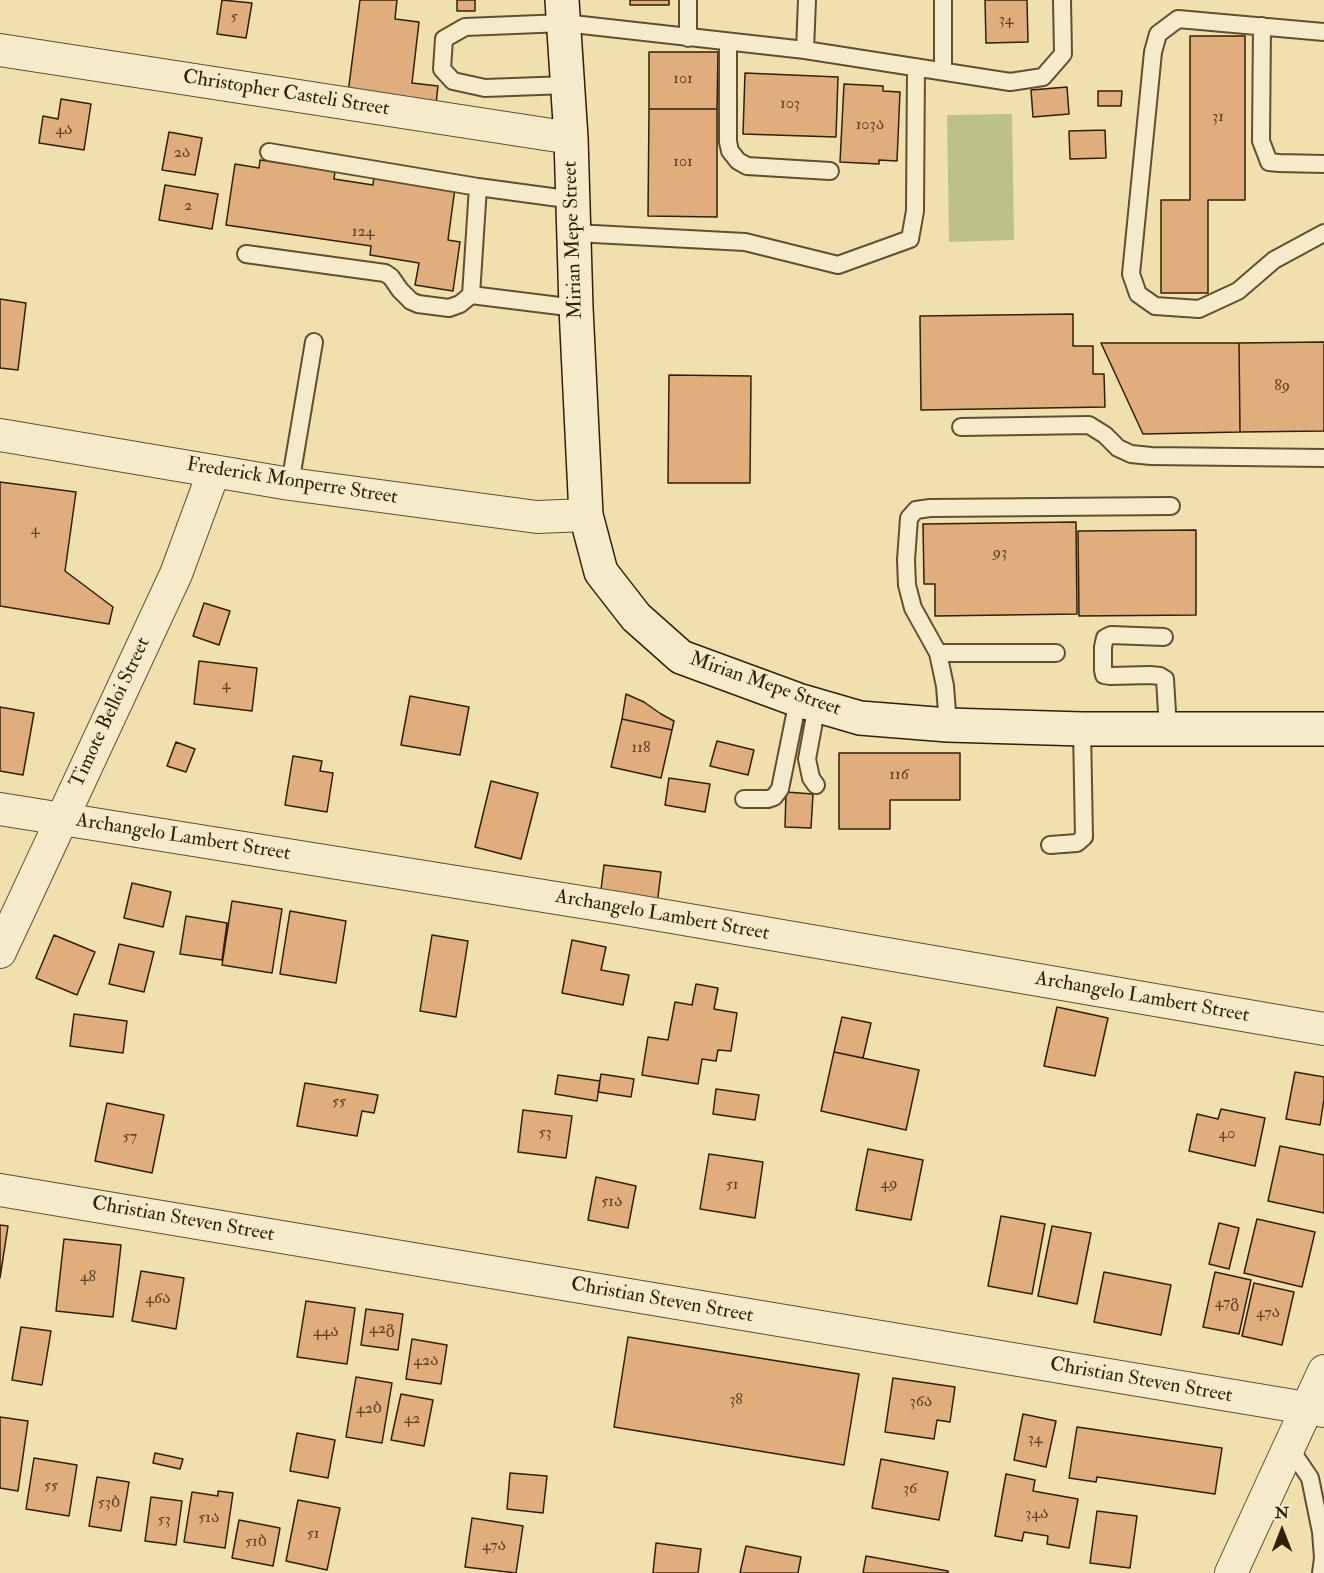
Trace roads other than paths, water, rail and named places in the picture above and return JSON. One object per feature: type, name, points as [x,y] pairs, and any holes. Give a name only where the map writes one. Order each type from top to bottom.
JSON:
[{"type":"street","name":"Mirian Mepe Street","points":[[563,12],[574,200],[576,308],[586,515],[601,572],[636,617],[681,657],[807,703],[860,718],[948,725],[1082,729],[1324,729]]},
{"type":"street","name":"Christopher Casteli Street","points":[[0,50],[571,138]]},
{"type":"street","name":"Frederick Monperre Street","points":[[0,435],[290,484],[537,517],[586,515]]},
{"type":"street","name":"Timote Belloi Street","points":[[0,952],[176,574],[214,471]]},
{"type":"street","name":"Archangelo Lambert Street","points":[[0,809],[625,909],[1324,1029]]},
{"type":"street","name":"Christian Steven Street","points":[[0,1190],[1315,1410]]},
{"type":"street","points":[[1231,1573],[1289,1447],[1315,1410],[1324,1371]]},
{"type":"lane","points":[[688,0],[688,38]]},
{"type":"lane","points":[[805,50],[807,0]]},
{"type":"lane","points":[[943,71],[944,0]]},
{"type":"lane","points":[[567,85],[485,88],[453,81],[442,69],[444,39],[465,27],[563,12],[688,38],[805,50],[1010,82],[1043,77],[1063,54],[1062,0]]},
{"type":"lane","points":[[1324,32],[1178,19],[1158,34],[1153,52],[1131,274],[1138,294],[1155,306],[1199,309],[1238,291],[1274,260],[1324,232]]},
{"type":"lane","points":[[1262,27],[1261,141],[1269,162],[1324,164]]},
{"type":"lane","points":[[728,42],[728,142],[734,156],[747,166],[830,171]]},
{"type":"lane","points":[[575,233],[745,242],[838,265],[910,239],[915,211],[916,67]]},
{"type":"lane","points":[[269,152],[478,188],[574,200]]},
{"type":"lane","points":[[471,295],[478,188]]},
{"type":"lane","points":[[246,254],[385,273],[411,301],[418,304],[449,308],[460,304],[471,295],[576,308]]},
{"type":"lane","points":[[290,484],[314,342]]},
{"type":"lane","points":[[961,427],[1089,425],[1106,435],[1118,448],[1131,454],[1324,458]]},
{"type":"lane","points":[[948,725],[945,686],[938,653],[913,608],[907,585],[909,518],[916,510],[1170,506]]},
{"type":"lane","points":[[1164,637],[1111,634],[1106,638],[1103,647],[1103,669],[1104,675],[1110,676],[1150,675],[1165,679],[1168,729]]},
{"type":"lane","points":[[938,653],[1056,652]]},
{"type":"lane","points":[[807,703],[807,759],[811,778],[816,785]]},
{"type":"lane","points":[[744,799],[768,799],[780,789],[807,703]]},
{"type":"lane","points":[[1050,845],[1077,843],[1084,837],[1082,729]]},
{"type":"lane","points":[[1289,1447],[1310,1478],[1321,1532],[1323,1558],[1321,1573]]}]
